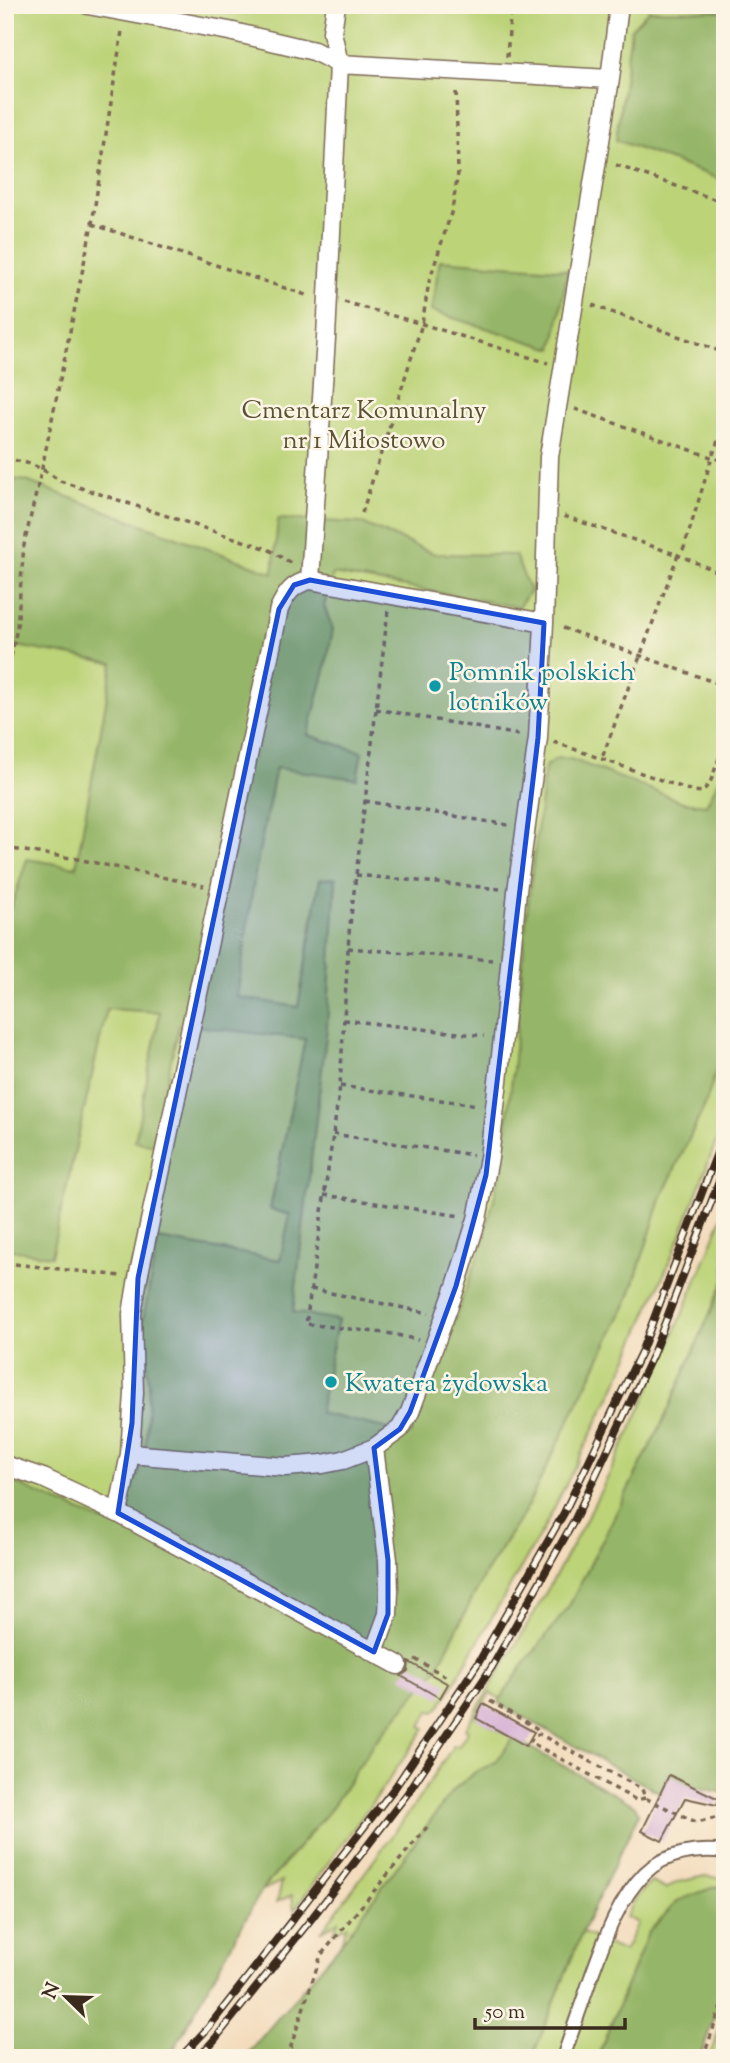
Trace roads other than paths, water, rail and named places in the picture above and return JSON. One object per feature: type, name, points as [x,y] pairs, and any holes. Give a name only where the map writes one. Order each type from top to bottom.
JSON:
[{"type":"street","points":[[88,5],[229,31],[314,51],[339,64],[610,79]]},
{"type":"street","points":[[310,580],[328,300],[339,64],[332,32],[335,5]]},
{"type":"street","points":[[130,1454],[296,1467],[343,1460],[374,1448],[400,1429],[410,1412],[445,1316],[477,1219],[489,1158],[517,891],[538,738],[549,457],[620,5]]},
{"type":"street","points":[[118,1513],[130,1454],[134,1393],[132,1314],[138,1278],[279,609],[294,585],[310,580],[544,624]]},
{"type":"street","points":[[374,1448],[388,1560],[389,1591],[388,1614],[374,1652]]},
{"type":"street","points":[[5,1465],[43,1478],[118,1513],[398,1665]]},
{"type":"lane","points":[[562,2058],[614,1919],[645,1873],[659,1863],[681,1854],[712,1850],[725,1852]]},
{"type":"railway","points":[[180,2058],[208,2028],[396,1786],[480,1660],[564,1513],[642,1350],[725,1132]]},
{"type":"railway","points":[[198,2058],[312,1918],[407,1794],[492,1667],[575,1519],[653,1354],[725,1166]]},
{"type":"place","name":"Pomnik polskich lotników","points":[[435,686]]},
{"type":"place","name":"Kwatera żydowska","points":[[331,1382]]},
{"type":"park label","name":"Cmentarz Komunalny nr 1 Miłostowo","points":[[364,424]]}]
